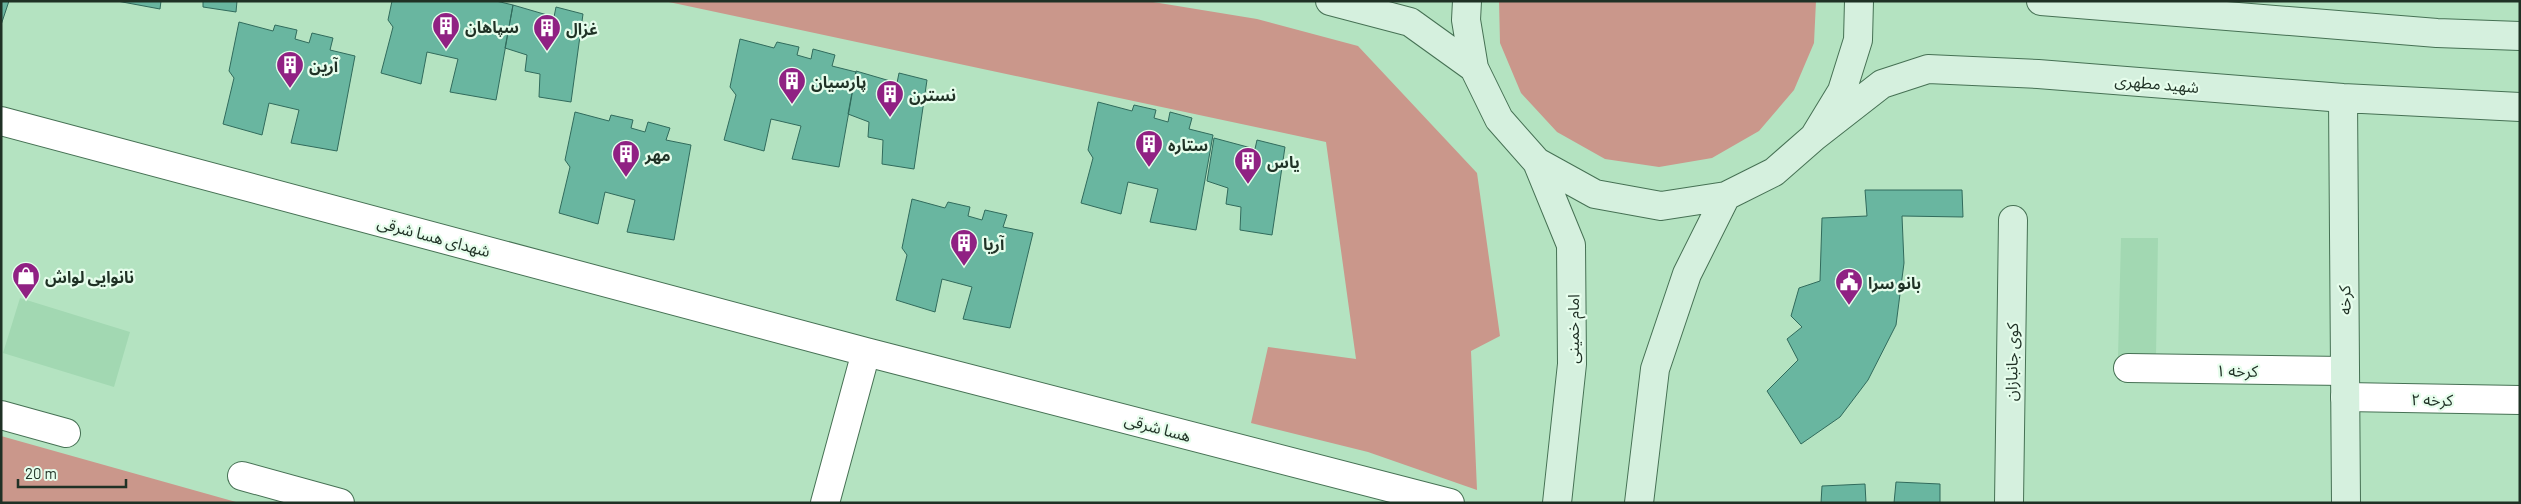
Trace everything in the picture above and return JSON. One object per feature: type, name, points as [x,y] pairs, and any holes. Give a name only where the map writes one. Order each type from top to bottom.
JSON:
[{"type":"main road","points":[[1330,1],[1410,22],[1474,68]]},
{"type":"main road","points":[[1467,1],[1466,20],[1474,68],[1499,119],[1537,162],[1595,194],[1660,206],[1726,196],[1774,172],[1814,137],[1842,92],[1858,40],[1859,1]]},
{"type":"main road","points":[[2041,1],[2437,33],[2520,36]]},
{"type":"main road","name":"شهید مطهری","points":[[1814,137],[1882,84],[1928,70],[2038,74],[2342,98],[2520,107]]},
{"type":"main road","name":"کرخه","points":[[2342,98],[2346,503]]},
{"type":"main road","name":"امام خمینی","points":[[1537,162],[1571,245],[1572,364],[1557,503]]},
{"type":"main road","points":[[1638,503],[1655,369],[1687,274],[1726,196]]},
{"type":"main road","name":"کوی جانبازان","points":[[2009,503],[2013,220]]},
{"type":"street","name":"شهدای هسا شرقی","points":[[1,121],[866,352]]},
{"type":"street","points":[[825,503],[866,352]]},
{"type":"street","name":"هسا شرقی","points":[[866,352],[1450,503]]},
{"type":"street","name":"کرخه ۱","points":[[2128,368],[2345,384]]},
{"type":"street","name":"کرخه ۲","points":[[2345,384],[2520,400]]},
{"type":"street","points":[[1,415],[66,433]]},
{"type":"street","points":[[242,476],[340,503]]},
{"type":"shaded area","points":[[664,1],[1147,1],[1257,19],[1358,46],[1477,173],[1500,336],[1471,351],[1477,490],[1368,452],[1251,423],[1268,347],[1356,359],[1326,142]]},
{"type":"shaded area","points":[[1499,1],[1816,1],[1814,43],[1794,90],[1759,131],[1712,158],[1659,167],[1605,159],[1557,132],[1521,93],[1500,43]]},
{"type":"shaded area","points":[[2121,238],[2158,238],[2156,357],[2118,357]]},
{"type":"shaded area","points":[[20,298],[130,332],[114,387],[3,353]]},
{"type":"shaded area","points":[[1,436],[236,502],[1,503]]},
{"type":"building","points":[[1,1],[9,1],[1,25]]},
{"type":"building","points":[[117,1],[161,1],[160,9]]},
{"type":"building","points":[[203,1],[237,1],[236,12],[203,7]]},
{"type":"building","name":"سپاهان","points":[[392,1],[496,1],[513,5],[496,100],[450,92],[458,59],[427,52],[421,84],[381,73],[393,27],[388,20]]},
{"type":"building","name":"غزال","points":[[513,5],[554,17],[556,7],[583,14],[571,102],[539,97],[540,74],[525,71],[527,55],[505,48]]},
{"type":"building","name":"آرین","points":[[239,22],[273,31],[275,25],[297,30],[295,39],[309,43],[312,33],[333,38],[330,50],[355,56],[337,151],[291,143],[299,110],[269,103],[262,135],[223,124],[234,78],[229,71]]},
{"type":"building","name":"پارسیان","points":[[740,39],[774,48],[777,42],[799,47],[797,55],[811,59],[813,49],[835,55],[832,66],[856,72],[839,167],[792,159],[801,126],[771,119],[764,151],[724,140],[736,95],[730,87]]},
{"type":"building","name":"نسترن","points":[[856,71],[897,83],[899,73],[927,80],[914,169],[882,164],[883,140],[868,137],[869,122],[848,114]]},
{"type":"building","name":"ستاره","points":[[1098,102],[1132,111],[1134,105],[1156,110],[1154,118],[1168,122],[1170,112],[1192,118],[1189,129],[1213,135],[1196,230],[1150,222],[1158,189],[1128,182],[1121,214],[1081,203],[1093,158],[1088,150]]},
{"type":"building","name":"مهر","points":[[575,112],[609,121],[611,115],[633,120],[631,128],[645,132],[648,122],[670,128],[666,140],[691,145],[674,240],[627,232],[635,200],[605,192],[598,224],[559,213],[570,167],[565,160]]},
{"type":"building","name":"یاس","points":[[1214,138],[1255,149],[1257,140],[1285,147],[1272,235],[1240,230],[1241,207],[1226,204],[1228,188],[1207,181]]},
{"type":"building","points":[[1865,190],[1962,190],[1963,217],[1902,216],[1904,263],[1896,325],[1868,380],[1840,417],[1801,444],[1767,391],[1798,360],[1787,339],[1802,327],[1791,316],[1799,288],[1820,281],[1822,218],[1867,216]]},
{"type":"building","name":"آریا","points":[[912,199],[945,208],[948,202],[970,207],[968,216],[982,220],[985,210],[1007,215],[1003,227],[1033,233],[1010,328],[963,319],[972,287],[942,279],[935,312],[896,300],[907,255],[902,248]]},
{"type":"building","points":[[1896,482],[1940,484],[1940,503],[1894,503]]},
{"type":"building","points":[[1865,484],[1866,503],[1821,503],[1822,486]]},
{"type":"place","name":"سپاهان","points":[[446,50]]},
{"type":"place","name":"غزال","points":[[547,52]]},
{"type":"place","name":"آرین","points":[[290,89]]},
{"type":"place","name":"پارسیان","points":[[792,105]]},
{"type":"place","name":"نسترن","points":[[890,118]]},
{"type":"place","name":"ستاره","points":[[1149,168]]},
{"type":"place","name":"مهر","points":[[626,178]]},
{"type":"place","name":"یاس","points":[[1248,185]]},
{"type":"place","name":"آریا","points":[[964,267]]},
{"type":"place","name":"نانوایی لواش","points":[[26,300]]},
{"type":"place","name":"بانو سرا","points":[[1849,306]]}]
